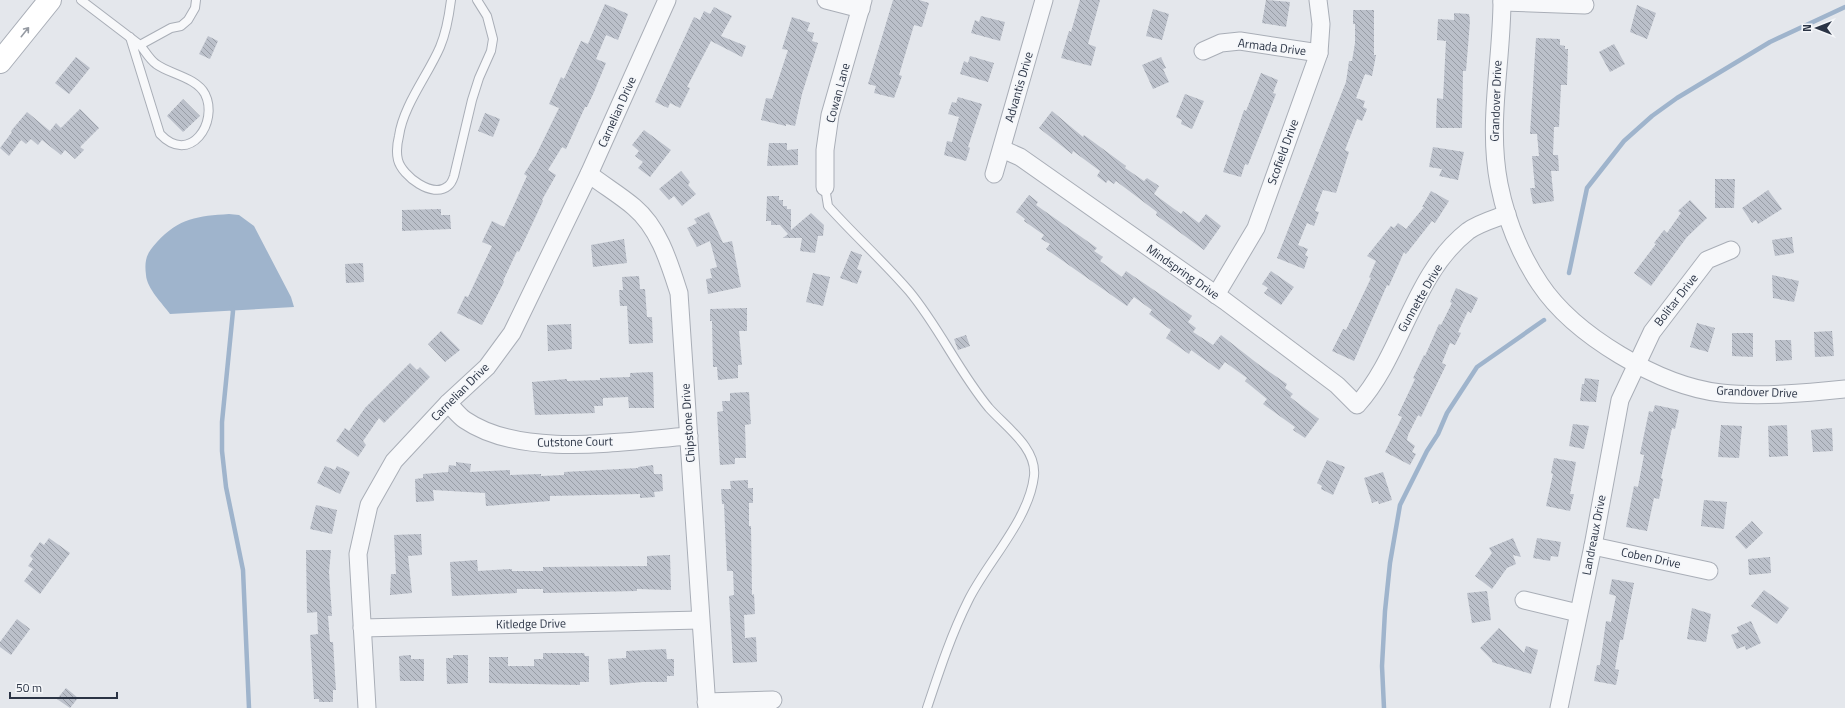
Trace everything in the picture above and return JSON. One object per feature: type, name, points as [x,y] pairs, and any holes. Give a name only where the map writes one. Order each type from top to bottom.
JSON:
[{"type":"main road","points":[[0,38],[32,0]]},
{"type":"main road","points":[[0,62],[50,0]]},
{"type":"street","name":"Carnelian Drive","points":[[367,708],[358,554],[369,505],[394,461],[448,403],[487,368],[512,333],[588,174],[667,0]]},
{"type":"street","points":[[826,0],[862,4]]},
{"type":"street","name":"Advantis Drive","points":[[994,174],[1044,0]]},
{"type":"street","name":"Scofield Drive","points":[[1216,295],[1256,228],[1319,53],[1321,24],[1318,0]]},
{"type":"street","points":[[1502,1],[1585,5]]},
{"type":"street","name":"Grandover Drive","points":[[1502,1],[1494,112],[1494,146],[1499,184],[1507,214],[1519,246],[1540,284],[1565,313],[1600,342],[1636,364],[1678,383],[1721,393],[1800,394],[1845,389]]},
{"type":"street","name":"Cowan Lane","points":[[825,187],[825,150],[830,115],[862,4]]},
{"type":"street","name":"Armada Drive","points":[[1203,51],[1221,43],[1240,42],[1319,53]]},
{"type":"street","name":"Mindspring Drive","points":[[1002,148],[1020,157],[1216,295],[1337,385],[1357,405]]},
{"type":"street","name":"Chipstone Drive","points":[[588,174],[634,207],[653,228],[668,260],[679,293],[706,705]]},
{"type":"street","name":"Gunnette Drive","points":[[1357,405],[1372,388],[1416,301],[1433,271],[1450,250],[1469,231],[1487,221],[1507,214]]},
{"type":"street","name":"Bolitar Drive","points":[[1636,364],[1652,332],[1707,260],[1731,250]]},
{"type":"street","name":"Landreaux Drive","points":[[1559,708],[1593,546],[1620,400],[1636,364]]},
{"type":"street","name":"Cutstone Court","points":[[448,403],[465,420],[496,436],[529,443],[566,445],[689,436]]},
{"type":"street","name":"Coben Drive","points":[[1593,546],[1708,571]]},
{"type":"street","points":[[1524,600],[1578,613]]},
{"type":"street","name":"Kitledge Drive","points":[[362,628],[700,620]]},
{"type":"street","points":[[706,705],[773,700]]},
{"type":"lane","points":[[81,0],[130,37],[140,45],[155,64],[184,76],[204,92],[209,104],[206,124],[201,134],[190,143],[178,146],[168,142],[160,134],[130,37]]},
{"type":"lane","points":[[140,45],[171,28],[181,26],[188,20],[195,8],[196,0]]},
{"type":"lane","points":[[451,0],[440,47],[408,110],[399,133],[397,150],[398,161],[403,172],[417,184],[444,189],[449,186],[454,176],[472,100],[479,78],[491,51],[493,39],[487,16],[478,0]]},
{"type":"lane","points":[[825,187],[828,206],[909,292],[989,407],[1027,448],[1034,464],[1034,476],[1028,498],[1017,521],[968,600],[940,669],[927,708]]},
{"type":"water","points":[[229,214],[239,215],[254,226],[291,297],[294,307],[170,314],[149,286],[145,265],[149,253],[165,234],[181,223],[198,217]]},
{"type":"building","points":[[893,0],[919,0],[929,3],[922,27],[914,25],[899,75],[902,76],[894,98],[874,93],[876,86],[868,84]]},
{"type":"building","points":[[1080,0],[1100,0],[1088,44],[1096,47],[1091,66],[1061,58],[1069,31],[1071,32]]},
{"type":"building","points":[[1266,0],[1290,2],[1286,27],[1262,23]]},
{"type":"building","points":[[605,4],[628,14],[618,40],[606,35],[596,59],[606,63],[594,92],[587,107],[585,107],[566,149],[562,147],[548,170],[556,175],[542,200],[543,201],[519,252],[517,251],[503,281],[504,282],[482,325],[457,313],[465,296],[468,297],[492,246],[482,242],[492,221],[504,227],[527,176],[524,174],[536,155],[559,108],[549,104],[561,77],[564,79],[581,41],[588,44]]},
{"type":"building","points":[[1637,5],[1656,13],[1647,39],[1630,32]]},
{"type":"building","points":[[714,7],[732,16],[721,36],[746,46],[742,57],[711,41],[687,87],[690,88],[680,108],[670,103],[668,108],[655,102],[694,17],[700,20],[704,11],[710,14]]},
{"type":"building","points":[[1153,9],[1169,14],[1162,40],[1146,36]]},
{"type":"building","points":[[1353,10],[1374,10],[1374,55],[1376,55],[1372,76],[1365,74],[1356,98],[1365,101],[1363,107],[1367,109],[1362,121],[1357,119],[1345,150],[1349,152],[1336,193],[1323,190],[1315,211],[1319,212],[1314,226],[1307,223],[1298,245],[1308,249],[1305,255],[1308,257],[1304,269],[1277,258],[1346,82],[1349,61],[1352,61],[1355,43]]},
{"type":"building","points":[[1454,13],[1469,14],[1470,21],[1466,71],[1463,71],[1462,128],[1436,128],[1437,98],[1443,99],[1446,41],[1437,40],[1438,19],[1454,20]]},
{"type":"building","points":[[981,16],[1005,22],[1000,41],[971,33],[975,20],[979,22]]},
{"type":"building","points":[[792,17],[810,23],[807,31],[814,33],[812,41],[818,43],[802,94],[795,126],[786,124],[786,126],[761,120],[766,98],[772,99],[788,50],[782,49]]},
{"type":"building","points":[[208,36],[218,41],[210,59],[199,54]]},
{"type":"building","points":[[1536,38],[1560,39],[1560,45],[1565,46],[1565,49],[1568,49],[1567,85],[1561,85],[1559,127],[1554,127],[1553,155],[1558,155],[1559,171],[1551,171],[1554,201],[1533,204],[1530,188],[1535,188],[1532,156],[1539,156],[1537,134],[1530,134]]},
{"type":"building","points":[[1614,44],[1625,64],[1610,72],[1599,52]]},
{"type":"building","points":[[970,56],[994,63],[988,82],[960,74],[964,61],[968,63]]},
{"type":"building","points":[[76,57],[90,68],[69,94],[55,83]]},
{"type":"building","points":[[1161,57],[1166,68],[1163,69],[1169,82],[1153,89],[1142,65]]},
{"type":"building","points":[[1261,73],[1278,80],[1273,93],[1276,94],[1248,165],[1245,164],[1241,177],[1223,172],[1244,110],[1246,111]]},
{"type":"building","points":[[1185,94],[1204,101],[1192,129],[1181,124],[1182,120],[1176,117]]},
{"type":"building","points":[[958,97],[982,104],[968,147],[970,148],[966,161],[944,155],[947,141],[952,142],[959,117],[948,114],[952,102],[956,103]]},
{"type":"building","points":[[183,99],[200,116],[183,132],[167,116]]},
{"type":"building","points":[[80,109],[99,128],[80,147],[84,150],[75,159],[65,150],[61,155],[42,140],[38,145],[31,139],[26,144],[21,140],[9,156],[0,148],[12,132],[11,131],[27,112],[50,131],[56,123],[61,128]]},
{"type":"building","points":[[1052,111],[1083,137],[1084,135],[1126,166],[1125,168],[1144,181],[1147,178],[1159,186],[1154,194],[1181,214],[1183,211],[1199,223],[1206,214],[1221,226],[1204,250],[1156,215],[1157,212],[1116,181],[1114,184],[1108,180],[1106,183],[1097,176],[1100,171],[1073,151],[1072,154],[1039,128]]},
{"type":"building","points":[[485,113],[500,119],[493,137],[478,131]]},
{"type":"building","points":[[644,130],[671,150],[650,177],[638,168],[643,162],[635,156],[639,151],[632,145]]},
{"type":"building","points":[[769,143],[787,143],[787,150],[798,149],[798,165],[767,166]]},
{"type":"building","points":[[1433,147],[1464,152],[1458,180],[1439,176],[1442,169],[1429,167]]},
{"type":"building","points":[[681,171],[690,182],[688,185],[696,194],[682,206],[674,196],[669,200],[659,189]]},
{"type":"building","points":[[1715,179],[1735,179],[1734,208],[1715,208]]},
{"type":"building","points":[[1768,190],[1782,209],[1758,224],[1756,220],[1752,223],[1742,208]]},
{"type":"building","points":[[1431,191],[1449,201],[1435,223],[1432,221],[1406,254],[1404,252],[1389,286],[1387,285],[1354,361],[1332,351],[1343,329],[1346,330],[1371,278],[1369,277],[1376,261],[1367,256],[1391,226],[1394,228],[1398,223],[1406,229],[1424,207],[1422,207]]},
{"type":"building","points":[[1029,195],[1038,202],[1036,205],[1097,248],[1094,251],[1103,257],[1100,261],[1122,277],[1126,271],[1192,316],[1188,322],[1196,328],[1193,332],[1213,345],[1221,335],[1258,364],[1287,384],[1285,388],[1293,394],[1290,397],[1319,419],[1305,438],[1293,430],[1295,427],[1263,404],[1267,399],[1245,381],[1247,378],[1225,362],[1219,370],[1191,350],[1189,354],[1166,338],[1171,330],[1149,314],[1152,310],[1134,297],[1127,306],[1046,249],[1050,244],[1041,239],[1044,235],[1024,221],[1025,219],[1016,212]]},
{"type":"building","points":[[767,196],[779,196],[779,200],[783,200],[783,206],[787,206],[787,209],[791,209],[791,230],[811,213],[824,225],[823,236],[818,236],[815,253],[800,251],[802,238],[783,238],[788,234],[780,225],[771,225],[771,221],[766,221]]},
{"type":"building","points":[[1690,200],[1707,218],[1687,237],[1651,286],[1634,273],[1656,244],[1654,243],[1664,230],[1667,233],[1681,213],[1678,211]]},
{"type":"building","points":[[441,209],[441,215],[450,215],[451,229],[402,231],[402,210]]},
{"type":"building","points":[[709,212],[723,243],[732,241],[741,287],[708,294],[706,279],[712,278],[710,269],[717,267],[710,241],[697,247],[687,228],[697,223],[694,219]]},
{"type":"building","points":[[1792,237],[1794,253],[1775,256],[1772,240]]},
{"type":"building","points":[[624,239],[627,263],[593,267],[591,245]]},
{"type":"building","points":[[851,251],[862,255],[857,269],[862,271],[857,284],[840,278]]},
{"type":"building","points":[[363,263],[364,282],[346,283],[345,264]]},
{"type":"building","points":[[1271,271],[1294,287],[1281,305],[1264,293],[1268,288],[1262,284]]},
{"type":"building","points":[[813,273],[830,277],[823,306],[806,302]]},
{"type":"building","points":[[1772,275],[1799,281],[1794,302],[1773,298]]},
{"type":"building","points":[[639,276],[640,289],[645,289],[647,317],[652,317],[653,343],[629,344],[627,306],[620,306],[619,290],[623,290],[622,277]]},
{"type":"building","points":[[1456,288],[1478,298],[1471,313],[1468,311],[1458,332],[1461,333],[1455,345],[1450,343],[1442,363],[1446,365],[1421,417],[1418,415],[1408,435],[1407,440],[1415,446],[1412,452],[1416,454],[1410,465],[1385,452],[1402,417],[1398,415],[1415,379],[1413,378],[1424,355],[1425,356],[1439,324],[1441,325],[1452,303],[1450,302]]},
{"type":"building","points":[[747,308],[747,331],[739,331],[742,365],[738,365],[738,378],[718,380],[717,367],[713,367],[712,321],[710,321],[710,309]]},
{"type":"building","points":[[1697,323],[1715,328],[1708,352],[1690,347]]},
{"type":"building","points":[[571,324],[572,349],[548,351],[547,325]]},
{"type":"building","points":[[441,331],[460,350],[445,362],[428,344]]},
{"type":"building","points":[[1832,331],[1834,356],[1815,357],[1814,332]]},
{"type":"building","points":[[1732,333],[1753,333],[1753,357],[1732,356]]},
{"type":"building","points":[[966,335],[970,346],[958,350],[954,339]]},
{"type":"building","points":[[1775,340],[1791,340],[1792,360],[1776,361]]},
{"type":"building","points":[[410,363],[417,370],[420,367],[430,377],[384,423],[379,418],[363,441],[366,445],[358,457],[336,441],[345,428],[349,431],[365,408]]},
{"type":"building","points":[[653,372],[654,408],[629,408],[628,397],[603,398],[603,406],[594,406],[595,413],[535,415],[532,382],[567,379],[567,381],[600,380],[600,378],[630,377],[630,373]]},
{"type":"building","points":[[1585,378],[1599,380],[1596,402],[1580,401],[1582,384],[1584,384]]},
{"type":"building","points":[[749,392],[751,424],[745,425],[746,458],[735,458],[735,464],[720,465],[717,412],[723,411],[722,401],[730,401],[730,393]]},
{"type":"building","points":[[1655,405],[1679,410],[1675,429],[1672,428],[1661,478],[1663,479],[1659,499],[1654,498],[1647,531],[1626,527],[1634,486],[1638,487],[1644,455],[1640,454],[1649,411],[1653,412]]},
{"type":"building","points":[[1573,424],[1589,426],[1584,449],[1569,446]]},
{"type":"building","points":[[1721,425],[1742,426],[1739,458],[1718,457]]},
{"type":"building","points":[[1787,425],[1788,456],[1769,457],[1768,426]]},
{"type":"building","points":[[1832,428],[1833,451],[1813,452],[1811,430]]},
{"type":"building","points":[[1554,458],[1576,462],[1570,494],[1574,494],[1570,511],[1546,506],[1553,474],[1551,473]]},
{"type":"building","points":[[1327,460],[1345,467],[1333,495],[1321,489],[1322,486],[1317,483]]},
{"type":"building","points":[[456,462],[471,464],[470,472],[510,470],[510,475],[541,474],[541,476],[564,475],[564,472],[638,468],[653,465],[654,474],[662,474],[663,491],[654,492],[655,497],[640,498],[640,494],[550,496],[550,501],[486,506],[485,493],[433,490],[434,501],[416,502],[415,479],[423,478],[423,474],[448,472],[449,465],[456,466]]},
{"type":"building","points":[[325,466],[335,470],[337,466],[350,472],[340,494],[317,483]]},
{"type":"building","points":[[1383,472],[1392,500],[1379,504],[1378,501],[1372,503],[1364,478]]},
{"type":"building","points":[[748,480],[748,488],[753,488],[753,503],[749,503],[749,526],[751,526],[752,595],[754,594],[755,614],[744,615],[745,638],[756,637],[757,662],[733,663],[729,596],[734,595],[733,571],[727,571],[724,504],[722,504],[721,489],[731,489],[730,481]]},
{"type":"building","points":[[1704,500],[1727,502],[1724,529],[1701,526]]},
{"type":"building","points":[[316,505],[337,510],[332,534],[310,529]]},
{"type":"building","points":[[1752,521],[1763,533],[1746,549],[1735,537]]},
{"type":"building","points":[[421,534],[422,555],[408,556],[412,593],[390,595],[391,574],[396,574],[394,535]]},
{"type":"building","points":[[49,538],[70,553],[40,594],[24,581],[33,569],[28,566],[33,559],[30,556],[40,542],[44,545]]},
{"type":"building","points":[[1513,538],[1521,557],[1513,555],[1516,564],[1507,568],[1492,589],[1475,576],[1492,553],[1489,548]]},
{"type":"building","points":[[1537,538],[1561,542],[1558,557],[1551,556],[1550,561],[1533,558]]},
{"type":"building","points":[[306,550],[331,550],[329,572],[332,616],[328,616],[330,642],[333,642],[336,690],[333,690],[333,702],[319,702],[319,699],[314,699],[310,635],[318,634],[317,612],[307,613]]},
{"type":"building","points":[[670,555],[671,590],[637,589],[637,591],[543,593],[543,589],[517,589],[517,593],[452,596],[450,562],[477,560],[478,571],[512,569],[512,571],[543,571],[543,567],[647,566],[647,556]]},
{"type":"building","points":[[1770,557],[1771,573],[1749,575],[1748,559]]},
{"type":"building","points":[[1612,579],[1634,583],[1623,640],[1620,640],[1615,669],[1619,670],[1616,685],[1594,681],[1597,665],[1600,665],[1606,621],[1611,622],[1616,596],[1609,594]]},
{"type":"building","points":[[1764,590],[1789,608],[1777,624],[1751,606]]},
{"type":"building","points":[[1487,591],[1491,620],[1472,623],[1467,593]]},
{"type":"building","points":[[1692,608],[1711,614],[1706,642],[1687,639]]},
{"type":"building","points":[[17,619],[30,629],[11,655],[0,647],[0,642]]},
{"type":"building","points":[[1751,621],[1761,643],[1746,650],[1745,646],[1737,649],[1731,635],[1739,632],[1737,627]]},
{"type":"building","points":[[1499,628],[1524,653],[1526,646],[1538,650],[1531,674],[1492,662],[1492,660],[1480,648]]},
{"type":"building","points":[[666,649],[667,659],[674,659],[674,676],[667,676],[667,682],[643,682],[610,685],[608,659],[626,658],[626,651]]},
{"type":"building","points":[[543,653],[584,653],[585,656],[589,656],[589,682],[580,682],[580,685],[489,683],[489,657],[508,657],[508,666],[534,666],[534,659],[543,659]]},
{"type":"building","points":[[411,655],[411,659],[424,659],[424,681],[400,681],[399,656]]},
{"type":"building","points":[[453,655],[468,655],[468,683],[447,684],[446,658],[453,658]]},
{"type":"building","points":[[66,688],[78,698],[70,708],[57,699]]},
{"type":"waterway","points":[[1569,273],[1587,188],[1624,141],[1652,116],[1677,98],[1770,42],[1845,7]]},
{"type":"waterway","points":[[231,307],[233,311],[222,422],[222,451],[226,487],[243,570],[249,708]]},
{"type":"waterway","points":[[1384,708],[1382,666],[1385,611],[1390,563],[1400,505],[1427,451],[1438,434],[1447,413],[1477,367],[1544,320]]}]
